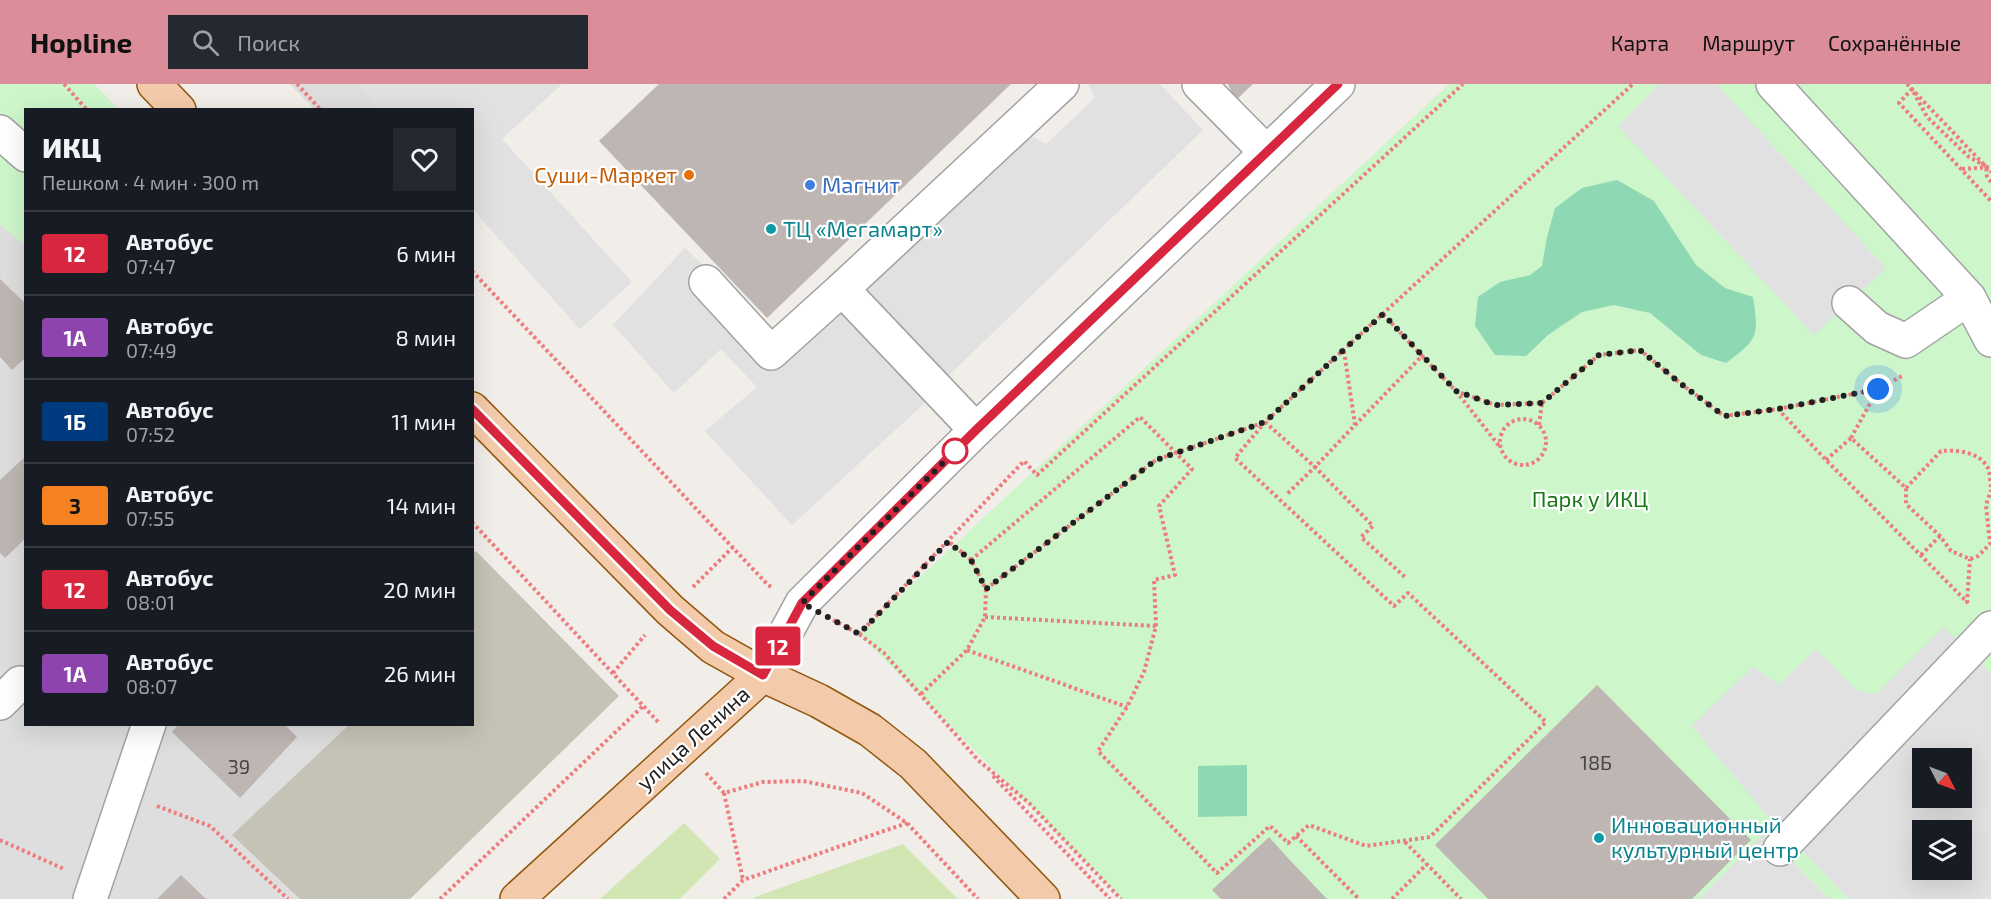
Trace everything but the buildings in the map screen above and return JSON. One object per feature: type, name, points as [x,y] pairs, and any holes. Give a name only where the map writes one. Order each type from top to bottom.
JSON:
[{"type":"main road","points":[[154,84],[177,108]]},
{"type":"main road","points":[[474,411],[670,610],[713,646],[763,675],[819,700],[870,730],[913,764],[951,801],[1042,899]]},
{"type":"main road","name":"улица Ленина","points":[[517,899],[763,675]]},
{"type":"street","points":[[706,282],[771,353],[1062,84]]},
{"type":"street","points":[[1198,84],[1266,153]]},
{"type":"street","name":"улица Ленина","points":[[763,675],[802,603],[976,430],[1338,84]]},
{"type":"street","points":[[1773,84],[1969,298],[1991,340]]},
{"type":"street","points":[[0,132],[24,153]]},
{"type":"street","points":[[842,289],[976,430]]},
{"type":"street","points":[[1849,303],[1877,328],[1906,342],[1969,298]]},
{"type":"street","points":[[1780,849],[1983,620]]},
{"type":"street","points":[[90,899],[148,726]]},
{"type":"path","points":[[64,84],[85,108]]},
{"type":"path","points":[[297,84],[319,108]]},
{"type":"path","points":[[859,634],[1024,461],[1037,475],[1463,84]]},
{"type":"path","points":[[971,560],[1140,417],[1192,469],[1159,506],[1174,575],[1154,580],[1156,626],[1144,672],[1127,707],[1098,751],[1217,873],[1270,826],[1288,843],[1309,825],[1366,846],[1430,837],[1546,722],[1408,593],[1394,606],[1235,458],[1265,422],[1633,84]]},
{"type":"path","points":[[1907,84],[1988,166],[1991,172]]},
{"type":"path","points":[[1912,89],[1927,117],[1969,157],[1988,166]]},
{"type":"path","points":[[1912,89],[1899,103],[1991,201]]},
{"type":"path","points":[[1961,169],[1988,166]]},
{"type":"path","points":[[1988,166],[1987,177],[1991,182]]},
{"type":"path","points":[[474,273],[768,585],[859,634],[884,652],[978,760],[1110,899]]},
{"type":"path","points":[[1383,314],[1456,391],[1503,454],[1515,464],[1531,465],[1543,454],[1546,447],[1544,431],[1539,425],[1526,419],[1512,422],[1502,432],[1500,447]]},
{"type":"path","points":[[1343,350],[1355,425]]},
{"type":"path","points":[[1456,391],[1495,405],[1542,403],[1599,355],[1640,350],[1724,416],[1778,409],[1878,389],[1908,372]]},
{"type":"path","points":[[1286,495],[1422,356]]},
{"type":"path","points":[[1826,460],[1851,438],[1878,389]]},
{"type":"path","points":[[1539,425],[1542,403]]},
{"type":"path","points":[[1778,409],[1983,620]]},
{"type":"path","points":[[986,589],[1156,460],[1265,422]]},
{"type":"path","points":[[1265,422],[1315,467],[1373,526],[1361,537],[1406,578]]},
{"type":"path","points":[[1851,438],[1905,488],[1906,504],[1940,536],[1951,551],[1970,560]]},
{"type":"path","points":[[1905,488],[1941,451],[1956,450],[1973,454],[1988,468],[1991,488],[1986,505],[1990,543],[1978,556],[1970,560]]},
{"type":"path","points":[[474,524],[724,793],[743,880]]},
{"type":"path","points":[[1921,555],[1940,536]]},
{"type":"path","points":[[921,694],[967,650],[985,617],[986,589],[971,560],[948,542]]},
{"type":"path","points":[[1967,603],[1970,560]]},
{"type":"path","points":[[985,617],[1156,626]]},
{"type":"path","points":[[967,650],[1127,707]]},
{"type":"path","points":[[440,899],[643,706]]},
{"type":"path","points":[[978,760],[1029,803],[1121,899]]},
{"type":"path","points":[[724,793],[763,782],[803,781],[862,793],[907,823],[978,899]]},
{"type":"path","points":[[125,794],[210,826],[288,899]]},
{"type":"path","points":[[724,899],[743,880],[907,823]]},
{"type":"path","points":[[1296,836],[1359,899]]},
{"type":"path","points":[[0,840],[49,862]]},
{"type":"path","points":[[1405,842],[1461,899]]},
{"type":"path","points":[[1392,899],[1427,864]]},
{"type":"shaded area","points":[[290,84],[514,84],[474,109],[313,108]]},
{"type":"shaded area","points":[[358,84],[562,84],[502,139],[632,282],[580,329],[474,211],[474,108],[380,108]]},
{"type":"shaded area","points":[[1088,84],[1160,84],[1203,130],[945,379],[861,290],[1029,135],[1046,144],[1095,98]]},
{"type":"shaded area","points":[[1660,84],[1716,84],[1886,268],[1814,335],[1618,126]]},
{"type":"shaded area","points":[[0,224],[24,245],[24,726],[474,726],[474,551],[608,697],[386,899],[0,899]]},
{"type":"shaded area","points":[[685,248],[794,352],[842,306],[927,401],[792,525],[705,431],[757,387],[721,349],[674,393],[613,325]]},
{"type":"shaded area","points":[[476,551],[619,696],[410,899],[300,899],[232,835],[348,726],[474,726],[474,552]]},
{"type":"shaded area","points":[[1944,627],[1991,674],[1991,899],[1849,899],[1764,812],[1692,726],[1753,667],[1779,685],[1816,649],[1857,691],[1877,694]]},
{"type":"shaded area","points":[[1764,833],[1830,899],[1699,899]]},
{"type":"green space","points":[[0,84],[94,84],[117,108],[24,108],[24,245],[0,224]]},
{"type":"green space","name":"Парк у ИКЦ","points":[[1449,84],[1991,84],[1991,899],[1122,899],[859,634]]},
{"type":"green space","points":[[1617,180],[1654,201],[1696,265],[1725,288],[1753,297],[1756,329],[1750,342],[1726,363],[1701,355],[1650,313],[1614,305],[1582,312],[1548,335],[1526,356],[1495,355],[1475,326],[1478,297],[1500,282],[1530,275],[1542,266],[1555,208],[1582,188]]},
{"type":"green space","points":[[1247,765],[1247,816],[1198,817],[1198,766]]},
{"type":"green space","points":[[684,823],[720,859],[680,899],[600,899]]},
{"type":"green space","points":[[903,844],[958,899],[752,899],[755,897]]},
{"type":"bus line","name":"12","points":[[474,411],[670,610],[713,646],[763,675],[802,603],[976,430],[1338,84]]},
{"type":"place","name":"Суши-Маркет","points":[[689,175]]},
{"type":"place","name":"Магнит","points":[[810,185]]},
{"type":"place","name":"ТЦ «Мегамарт»","points":[[771,229]]},
{"type":"place","name":"Инновационный культурный центр","points":[[1599,838]]},
{"type":"route","points":[[955,451],[960,446],[802,603],[859,634],[948,542],[971,560],[986,589],[1156,460],[1265,422],[1383,314],[1456,391],[1495,405],[1542,403],[1599,355],[1640,350],[1724,416],[1778,409],[1878,389]]}]
